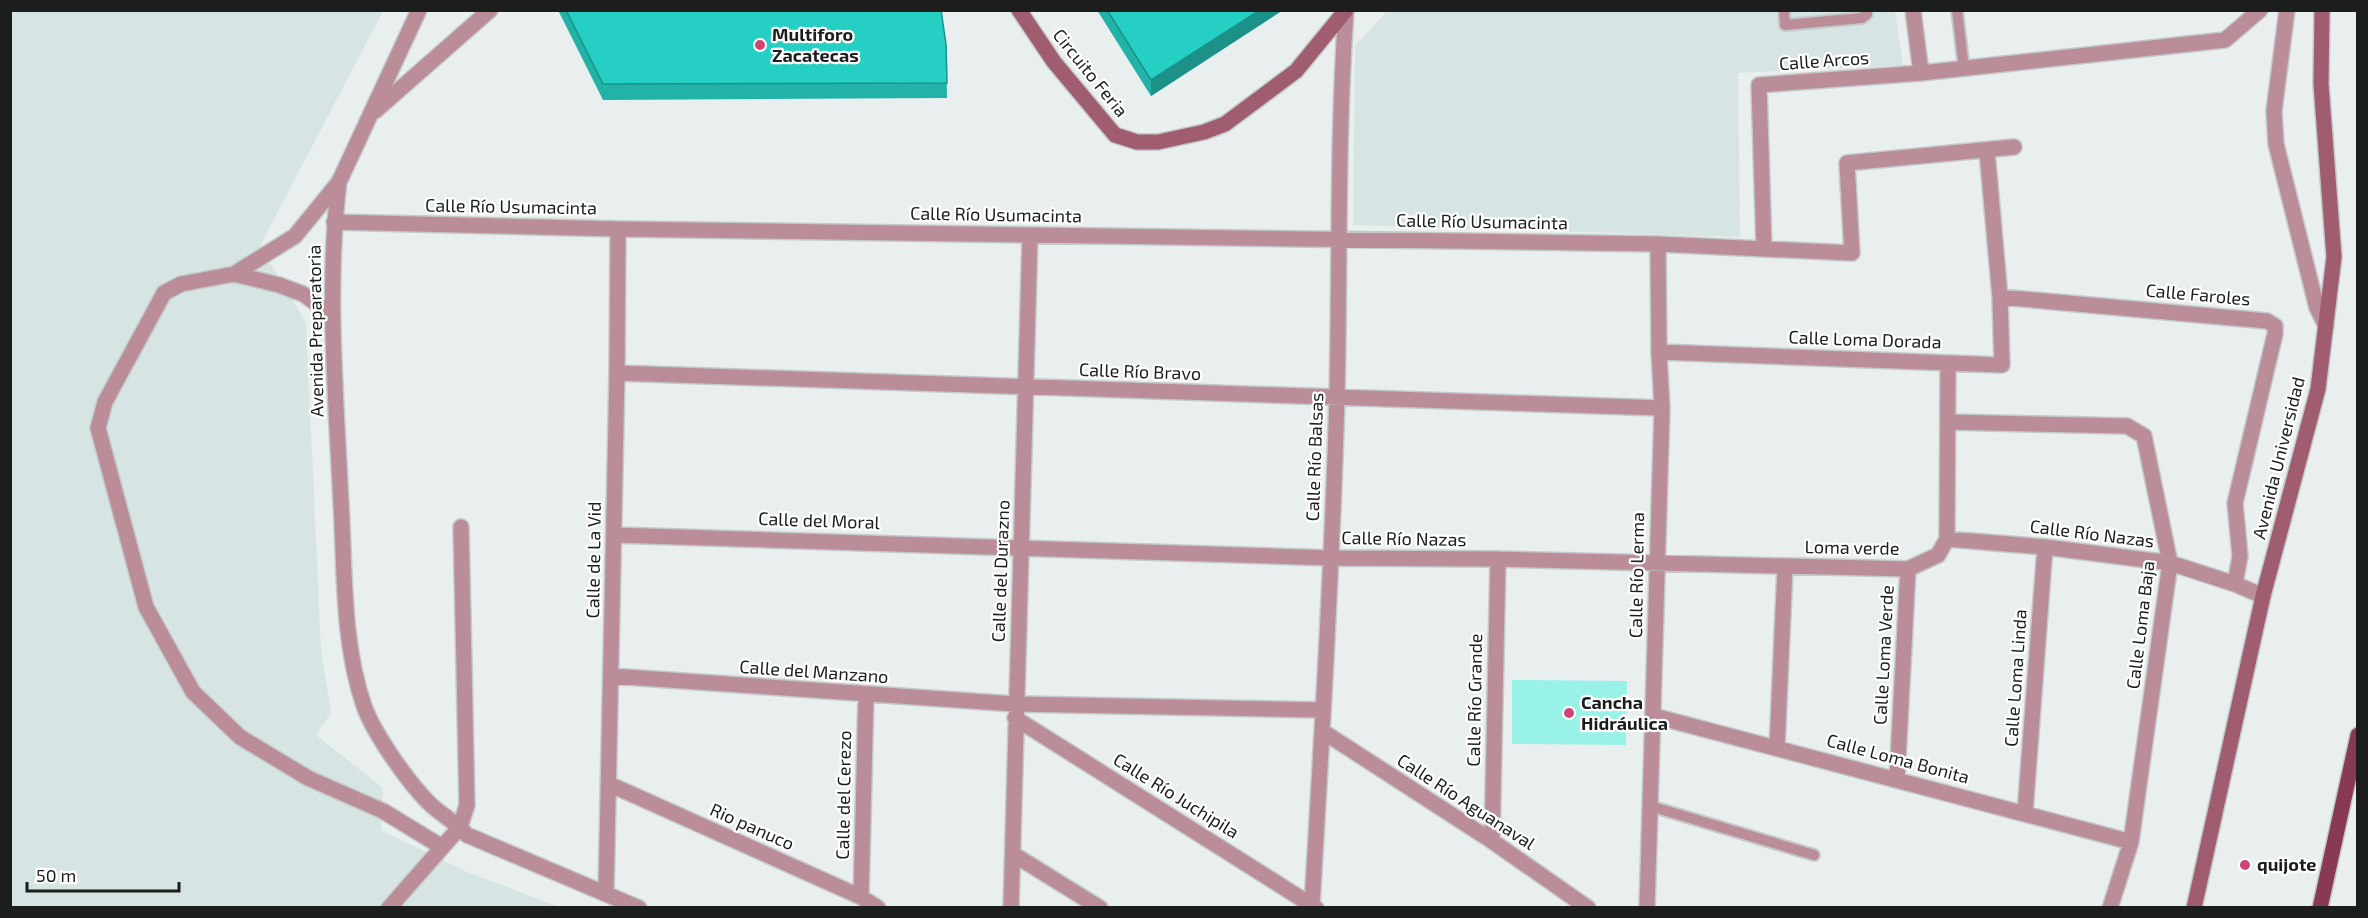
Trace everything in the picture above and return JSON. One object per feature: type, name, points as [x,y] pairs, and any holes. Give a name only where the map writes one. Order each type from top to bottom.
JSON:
[{"type":"main road","points":[[2320,908],[2358,735]]},
{"type":"street","points":[[339,182],[419,10]]},
{"type":"street","points":[[371,114],[490,10]]},
{"type":"street","name":"Circuito Feria","points":[[1019,10],[1054,62],[1115,135],[1137,142],[1158,142],[1204,132],[1226,124],[1296,71],[1346,11]]},
{"type":"street","points":[[1913,10],[1921,73],[2225,40],[2260,10]]},
{"type":"street","points":[[2287,10],[2274,111],[2276,144],[2317,308],[2326,326]]},
{"type":"street","name":"Avenida Universidad","points":[[2194,908],[2263,596],[2318,389],[2334,257],[2321,84],[2322,10]]},
{"type":"street","name":"Calle Río Balsas","points":[[1312,907],[1337,398],[1342,74],[1346,11]]},
{"type":"street","name":"Calle Arcos","points":[[1764,249],[1759,85],[1921,73]]},
{"type":"street","points":[[1658,244],[1852,253],[1847,163],[2014,147]]},
{"type":"street","points":[[1987,151],[2000,297]]},
{"type":"street","name":"Avenida Preparatoria","points":[[339,182],[334,222],[331,314],[348,637],[364,706],[385,747],[429,804],[460,827],[467,836],[639,908]]},
{"type":"street","name":"Avenida Preparatoria","points":[[339,182],[294,236],[234,274],[181,285],[164,292],[105,402],[98,428],[146,607],[193,692],[240,736],[308,778],[383,811],[442,847]]},
{"type":"street","name":"Calle Río Usumacinta","points":[[334,222],[618,229],[1658,244]]},
{"type":"street","name":"Calle de La Vid","points":[[606,893],[618,229]]},
{"type":"street","name":"Calle del Durazno","points":[[1011,908],[1015,711],[1023,547],[1030,235]]},
{"type":"street","name":"Calle Río Lerma","points":[[1647,908],[1662,408],[1658,244]]},
{"type":"street","points":[[234,274],[279,285],[303,294],[331,314]]},
{"type":"street","name":"Calle Loma Dorada","points":[[1659,352],[2002,364],[2000,297]]},
{"type":"street","name":"Calle Faroles","points":[[2000,297],[2267,321],[2275,326],[2235,503],[2240,556],[2235,584]]},
{"type":"street","points":[[1947,539],[1948,363]]},
{"type":"street","name":"Calle Río Bravo","points":[[617,373],[1662,408]]},
{"type":"street","name":"Calle Loma Baja","points":[[1948,422],[2127,426],[2144,436],[2170,563],[2130,842],[2110,908]]},
{"type":"street","points":[[389,908],[460,827],[467,805],[461,527]]},
{"type":"street","name":"Calle del Moral","points":[[614,535],[1023,547]]},
{"type":"street","name":"Calle Río Nazas","points":[[1947,539],[2045,547],[2170,563],[2235,584],[2263,596]]},
{"type":"street","name":"Loma verde","points":[[1777,748],[1785,567],[1908,569],[1938,555],[1947,539]]},
{"type":"street","name":"Calle Río Nazas","points":[[1023,547],[1330,558],[1498,559],[1785,567]]},
{"type":"street","name":"Calle Loma Linda","points":[[2025,813],[2045,547]]},
{"type":"street","name":"Calle Río Grande","points":[[1491,841],[1498,559]]},
{"type":"street","name":"Calle Loma Verde","points":[[1897,779],[1908,569]]},
{"type":"street","name":"Calle del Manzano","points":[[611,676],[866,695],[1015,711]]},
{"type":"street","name":"Calle del Cerezo","points":[[861,897],[866,695]]},
{"type":"street","points":[[1015,711],[1322,710]]},
{"type":"street","name":"Calle Río Juchipila","points":[[1015,711],[1312,907]]},
{"type":"street","name":"Calle Loma Bonita","points":[[1654,716],[2130,842]]},
{"type":"street","name":"Calle Río Aguanaval","points":[[1322,731],[1491,841],[1588,908]]},
{"type":"street","name":"Rio panuco","points":[[609,784],[861,897],[878,908]]},
{"type":"street","points":[[1013,854],[1100,908]]},
{"type":"lane","points":[[1784,10],[1785,25],[1836,15],[1862,18],[1867,14],[1867,10]]},
{"type":"lane","points":[[1957,10],[1964,69]]},
{"type":"lane","points":[[1650,806],[1814,855]]},
{"type":"shaded area","points":[[10,11],[383,11],[260,246],[306,323],[321,649],[331,713],[316,735],[383,788],[381,830],[465,871],[559,907],[11,907]]},
{"type":"shaded area","points":[[1387,11],[1895,11],[1903,65],[1738,73],[1740,237],[1353,225],[1355,46]]},
{"type":"shaded area","name":"Cancha Hidráulica","points":[[1512,680],[1627,681],[1626,745],[1512,744]]},
{"type":"building","name":"Multiforo Zacatecas","points":[[566,10],[941,10],[946,44],[947,83],[603,84]]},
{"type":"building","points":[[1107,10],[1260,10],[1151,80]]},
{"type":"place","name":"Multiforo Zacatecas","points":[[760,45]]},
{"type":"place","name":"Cancha Hidráulica","points":[[1569,713]]},
{"type":"place","name":"quijote","points":[[2245,865]]}]
